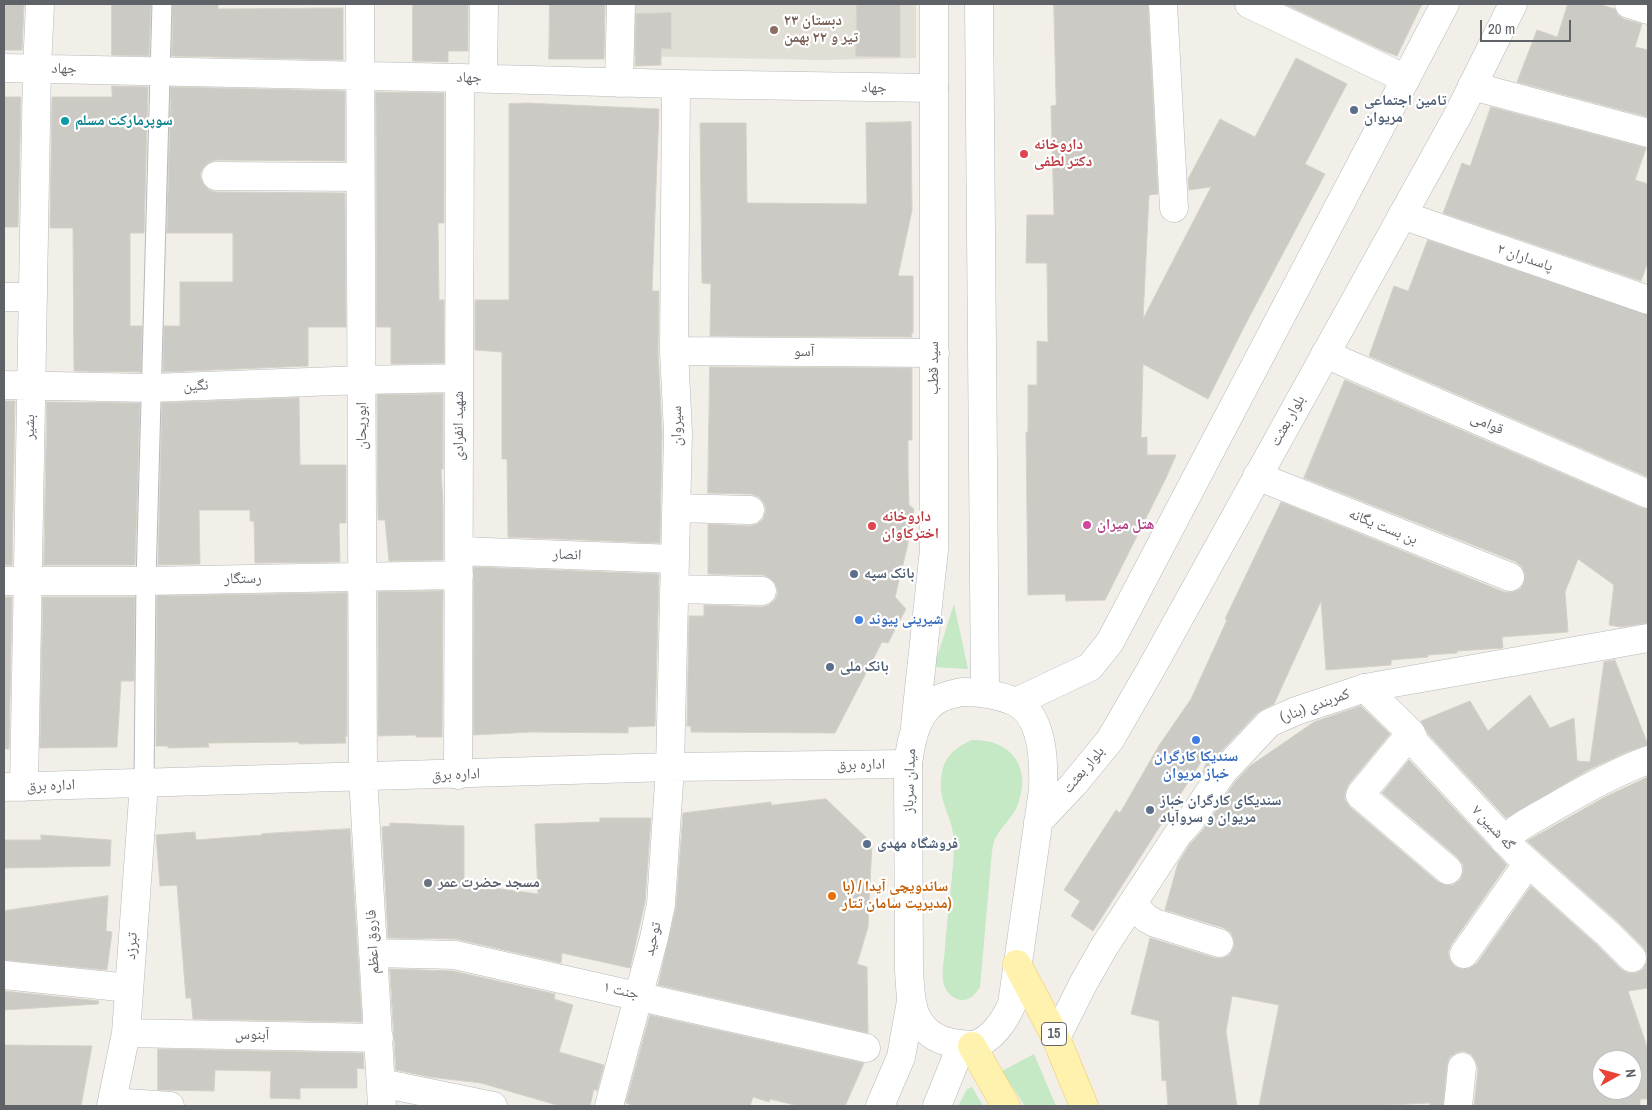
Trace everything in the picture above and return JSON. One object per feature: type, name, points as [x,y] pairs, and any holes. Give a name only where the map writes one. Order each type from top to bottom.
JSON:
[{"type":"main road","name":"15","points":[[1017,964],[1056,1038],[1084,1106]]},
{"type":"main road","points":[[967,1045],[1006,1106]]},
{"type":"street","name":"بشیر","points":[[14,787],[16,582],[31,386],[40,4]]},
{"type":"street","name":"ابوریحان","points":[[360,4],[363,777]]},
{"type":"street","name":"شهید انفرادی","points":[[458,775],[460,378],[472,78],[484,4]]},
{"type":"street","points":[[620,83],[621,4]]},
{"type":"street","name":"سید قطب","points":[[915,730],[934,550],[934,4]]},
{"type":"street","points":[[979,4],[985,692]]},
{"type":"street","points":[[1163,4],[1174,208]]},
{"type":"street","points":[[1249,4],[1406,79]]},
{"type":"street","points":[[1016,702],[1090,667],[1110,642],[1446,4]]},
{"type":"street","name":"بلوار بعثت","points":[[1038,822],[1074,785],[1110,740],[1402,215],[1472,86],[1513,4]]},
{"type":"street","points":[[1629,4],[1648,10]]},
{"type":"street","name":"جهاد","points":[[4,68],[620,83],[934,88]]},
{"type":"street","name":"سیروان","points":[[670,767],[678,433],[674,351],[676,84]]},
{"type":"street","points":[[1472,86],[1648,134]]},
{"type":"street","points":[[216,176],[360,177]]},
{"type":"street","name":"پاسداران ۲","points":[[1402,215],[1648,300]]},
{"type":"street","points":[[4,297],[33,296]]},
{"type":"street","name":"آسو","points":[[674,351],[935,353]]},
{"type":"street","name":"قوامی","points":[[1325,354],[1648,494]]},
{"type":"street","name":"نگین","points":[[4,385],[151,388],[460,378]]},
{"type":"street","name":"بن بست یگانه","points":[[1257,476],[1510,578]]},
{"type":"street","points":[[676,508],[750,510]]},
{"type":"street","name":"انصار","points":[[459,563],[675,559]]},
{"type":"street","name":"رستگار","points":[[16,582],[362,577],[459,563]]},
{"type":"street","points":[[674,589],[762,591]]},
{"type":"street","name":"کمربندی (بنار)","points":[[1056,1038],[1104,947],[1178,834],[1190,821],[1222,773],[1269,723],[1296,711],[1365,688],[1648,638]]},
{"type":"street","name":"گه شبین ۷","points":[[1365,688],[1411,733],[1416,744],[1504,840],[1632,958]]},
{"type":"street","name":"میدان سرباز","points":[[962,692],[985,692],[1016,702],[1033,720],[1041,742],[1044,767],[1043,790],[1012,1004],[1001,1024],[985,1040],[967,1045],[947,1042],[929,1033],[916,1015],[912,1001],[909,970],[908,764],[910,746],[915,730],[927,708],[941,697],[962,692]]},
{"type":"street","points":[[1411,733],[1360,796],[1448,870]]},
{"type":"street","points":[[1504,840],[1514,830],[1559,804],[1621,770],[1648,760]]},
{"type":"street","name":"اداره برق","points":[[14,787],[458,775],[670,767],[908,764]]},
{"type":"street","name":"توحید","points":[[609,1106],[654,938],[660,904],[670,767]]},
{"type":"street","name":"فاروق اعظم","points":[[363,777],[382,1094]]},
{"type":"street","name":"تبرزد","points":[[112,1104],[126,1033],[144,784]]},
{"type":"street","points":[[1464,954],[1528,863]]},
{"type":"street","points":[[1133,904],[1146,918],[1155,923],[1219,943]]},
{"type":"street","name":"جنت ۱","points":[[373,953],[455,955],[866,1048]]},
{"type":"street","points":[[4,975],[129,988]]},
{"type":"street","points":[[880,1106],[901,1057],[912,1001]]},
{"type":"street","name":"آبنوس","points":[[126,1033],[379,1038]]},
{"type":"street","points":[[937,1106],[967,1045]]},
{"type":"street","points":[[1458,1106],[1462,1066]]},
{"type":"street","points":[[382,1094],[493,1106]]},
{"type":"street","points":[[112,1104],[170,1106]]},
{"type":"lane","points":[[144,784],[146,581],[162,4]]},
{"type":"shaded area","name":"دبستان ٢٣ تیر و ۲۲ بهمن","points":[[632,4],[916,4],[916,58],[820,60],[632,56]]},
{"type":"green space","points":[[954,604],[968,669],[934,667]]},
{"type":"green space","points":[[972,740],[998,744],[1015,758],[1020,767],[1022,791],[1013,814],[994,840],[980,987],[971,997],[966,1000],[959,1000],[949,994],[943,980],[954,846],[951,826],[941,790],[941,780],[947,758],[958,748]]},
{"type":"green space","points":[[1034,1054],[1056,1106],[1025,1106],[1002,1071]]},
{"type":"green space","points":[[972,1087],[983,1106],[958,1106],[967,1089]]},
{"type":"building","points":[[4,4],[24,4],[22,50],[4,50]]},
{"type":"building","points":[[112,4],[151,4],[149,56],[112,55]]},
{"type":"building","points":[[173,4],[218,4],[218,9],[343,8],[343,60],[172,56]]},
{"type":"building","points":[[413,4],[468,4],[468,51],[448,51],[448,62],[413,61]]},
{"type":"building","points":[[550,4],[605,4],[604,59],[549,59]]},
{"type":"building","points":[[857,4],[900,4],[900,57],[856,56]]},
{"type":"building","points":[[1054,4],[1148,4],[1158,194],[1149,195],[1143,319],[1211,187],[1189,190],[1188,179],[1220,119],[1255,137],[1296,58],[1347,84],[1305,164],[1325,174],[1208,399],[1143,364],[1141,438],[1147,437],[1147,455],[1176,455],[1105,600],[1066,601],[1065,594],[1028,595],[1026,432],[1028,432],[1028,385],[1037,385],[1037,341],[1048,342],[1047,263],[1026,263],[1027,215],[1054,215],[1051,106],[1056,105]]},
{"type":"building","points":[[1285,4],[1422,4],[1397,56]]},
{"type":"building","points":[[1568,4],[1598,4],[1615,9],[1618,15],[1624,19],[1642,24],[1635,47],[1648,50],[1648,117],[1517,82],[1537,30],[1557,37]]},
{"type":"building","points":[[671,13],[671,49],[661,48],[661,65],[635,66],[636,14]]},
{"type":"building","points":[[112,86],[148,87],[144,233],[130,233],[130,326],[142,326],[141,372],[74,371],[73,228],[50,228],[52,97],[112,97]]},
{"type":"building","points":[[171,87],[345,91],[345,161],[216,160],[208,163],[200,175],[203,184],[209,190],[216,192],[345,193],[346,327],[308,327],[308,366],[163,372],[164,326],[180,326],[180,282],[233,282],[233,233],[167,233]]},
{"type":"building","points":[[376,92],[444,93],[444,223],[438,223],[439,300],[444,300],[444,363],[391,364],[391,327],[377,327]]},
{"type":"building","points":[[4,97],[21,97],[18,227],[4,227]]},
{"type":"building","points":[[526,103],[659,109],[652,291],[659,291],[658,352],[662,433],[660,543],[508,537],[507,459],[502,459],[502,352],[475,350],[475,300],[509,300],[509,104]]},
{"type":"building","points":[[1491,107],[1646,148],[1635,180],[1648,184],[1648,262],[1641,281],[1443,213],[1462,163],[1470,166]]},
{"type":"building","points":[[911,122],[912,210],[898,276],[913,276],[912,337],[710,336],[711,284],[702,283],[700,123],[746,123],[747,203],[867,204],[866,123]]},
{"type":"building","points":[[1428,240],[1648,315],[1648,477],[1369,356],[1394,286],[1408,291]]},
{"type":"building","points":[[710,367],[912,368],[912,440],[908,440],[908,471],[909,505],[914,509],[895,597],[906,609],[888,643],[882,642],[835,733],[691,732],[691,726],[687,726],[689,616],[704,616],[704,605],[762,607],[769,605],[775,600],[778,592],[775,583],[763,575],[708,574],[708,524],[750,526],[757,524],[763,519],[766,510],[764,503],[759,497],[751,494],[708,493]]},
{"type":"building","points":[[1345,380],[1648,509],[1648,623],[1621,627],[1609,625],[1614,585],[1578,559],[1565,592],[1568,632],[1502,637],[1503,648],[1457,651],[1457,653],[1428,655],[1428,657],[1391,660],[1391,665],[1326,670],[1321,601],[1274,704],[1258,712],[1203,773],[1210,748],[1093,931],[1071,916],[1080,901],[1064,890],[1116,810],[1120,813],[1160,744],[1191,699],[1227,620],[1225,619],[1281,502],[1504,592],[1513,592],[1520,589],[1524,583],[1525,574],[1522,567],[1516,562],[1304,478]]},
{"type":"building","points":[[443,394],[443,469],[441,469],[443,560],[389,561],[385,520],[378,520],[377,395]]},
{"type":"building","points":[[299,398],[300,465],[346,465],[346,523],[339,523],[340,562],[255,563],[254,521],[250,521],[250,510],[199,510],[200,564],[158,565],[162,403]]},
{"type":"building","points":[[4,401],[15,401],[12,565],[4,565]]},
{"type":"building","points":[[47,402],[140,403],[135,565],[44,565]]},
{"type":"building","points":[[474,567],[659,574],[655,726],[628,727],[628,733],[532,732],[474,735]]},
{"type":"building","points":[[443,591],[442,737],[416,737],[416,735],[378,736],[378,592]]},
{"type":"building","points":[[347,593],[346,743],[208,743],[209,747],[168,748],[168,746],[156,746],[157,596]]},
{"type":"building","points":[[4,597],[12,597],[9,749],[4,749]]},
{"type":"building","points":[[43,597],[135,597],[134,681],[121,681],[117,747],[40,748]]},
{"type":"building","points":[[1615,660],[1648,745],[1629,751],[1590,769],[1506,818],[1429,735],[1421,721],[1470,701],[1488,731],[1530,695],[1550,728],[1574,718],[1577,761],[1590,762],[1604,662]]},
{"type":"building","points":[[1361,706],[1390,734],[1348,785],[1345,792],[1345,800],[1350,807],[1438,882],[1453,885],[1460,880],[1463,865],[1458,858],[1382,793],[1409,760],[1507,865],[1451,945],[1448,953],[1450,960],[1455,966],[1462,969],[1470,968],[1477,963],[1531,886],[1621,969],[1628,973],[1636,973],[1643,969],[1647,962],[1647,954],[1643,947],[1618,922],[1527,841],[1605,797],[1648,777],[1648,988],[1628,991],[1648,1050],[1648,1099],[1642,1099],[1642,1050],[1592,1050],[1592,1100],[1640,1100],[1640,1106],[1474,1106],[1478,1069],[1476,1061],[1471,1054],[1463,1051],[1455,1053],[1449,1058],[1443,1106],[1430,1106],[1430,1103],[1370,1106],[1259,1106],[1279,1005],[1232,996],[1226,1031],[1237,1106],[1168,1106],[1166,1080],[1162,1081],[1159,1021],[1131,1014],[1150,938],[1215,958],[1229,955],[1234,947],[1231,933],[1224,928],[1165,910],[1178,863],[1190,844],[1203,830],[1234,783],[1250,766],[1314,722]]},
{"type":"building","points":[[826,799],[872,843],[868,927],[857,964],[867,967],[868,1033],[658,985],[676,907],[683,813],[771,802],[771,805]]},
{"type":"building","points":[[600,818],[651,818],[645,902],[630,968],[562,953],[561,963],[456,939],[388,938],[382,827],[390,826],[390,823],[464,826],[464,884],[538,894],[535,824],[600,822]]},
{"type":"building","points":[[350,829],[362,1022],[193,1019],[191,998],[186,998],[177,885],[160,886],[156,835],[195,832],[196,840]]},
{"type":"building","points":[[41,835],[111,840],[110,866],[4,868],[4,840],[41,840]]},
{"type":"building","points":[[108,896],[106,931],[112,932],[107,970],[4,960],[4,911]]},
{"type":"building","points":[[390,969],[453,971],[555,994],[554,999],[573,1005],[559,1052],[604,1065],[597,1091],[594,1089],[590,1106],[560,1106],[481,1083],[430,1077],[396,1070]]},
{"type":"building","points":[[4,991],[99,1001],[98,1004],[4,1010]]},
{"type":"building","points":[[650,1015],[864,1063],[845,1106],[799,1106],[770,1099],[769,1102],[753,1097],[750,1106],[634,1106],[626,1103]]},
{"type":"building","points":[[4,1045],[92,1046],[81,1106],[4,1106]]},
{"type":"building","points":[[158,1049],[363,1053],[364,1069],[357,1068],[357,1088],[300,1088],[300,1099],[270,1098],[271,1071],[215,1070],[214,1091],[158,1090]]},
{"type":"place","name":"دبستان ٢٣ تیر و ۲۲ بهمن","points":[[774,30]]},
{"type":"place","name":"تامین اجتماعی مریوان","points":[[1354,110]]},
{"type":"place","name":"سوپرمارکت مسلم","points":[[65,121]]},
{"type":"place","name":"داروخانه دکتر لطفی","points":[[1024,154]]},
{"type":"place","name":"هتل میران","points":[[1087,525]]},
{"type":"place","name":"داروخانه اخترکاوان","points":[[872,526]]},
{"type":"place","name":"بانک سپه","points":[[854,574]]},
{"type":"place","name":"شیرینی پیوند","points":[[859,620]]},
{"type":"place","name":"بانک ملی","points":[[830,667]]},
{"type":"place","name":"سندیکا کارگران خباز مریوان","points":[[1196,740]]},
{"type":"place","name":"سندیکای کارگران خباز مریوان و سروآباد","points":[[1150,810]]},
{"type":"place","name":"فروشگاه مهدی","points":[[867,844]]},
{"type":"place","name":"مسجد حضرت عمر","points":[[428,883]]},
{"type":"place","name":"ساندویچی آیدا / (با مدیریت سامان تتار)","points":[[832,896]]}]
